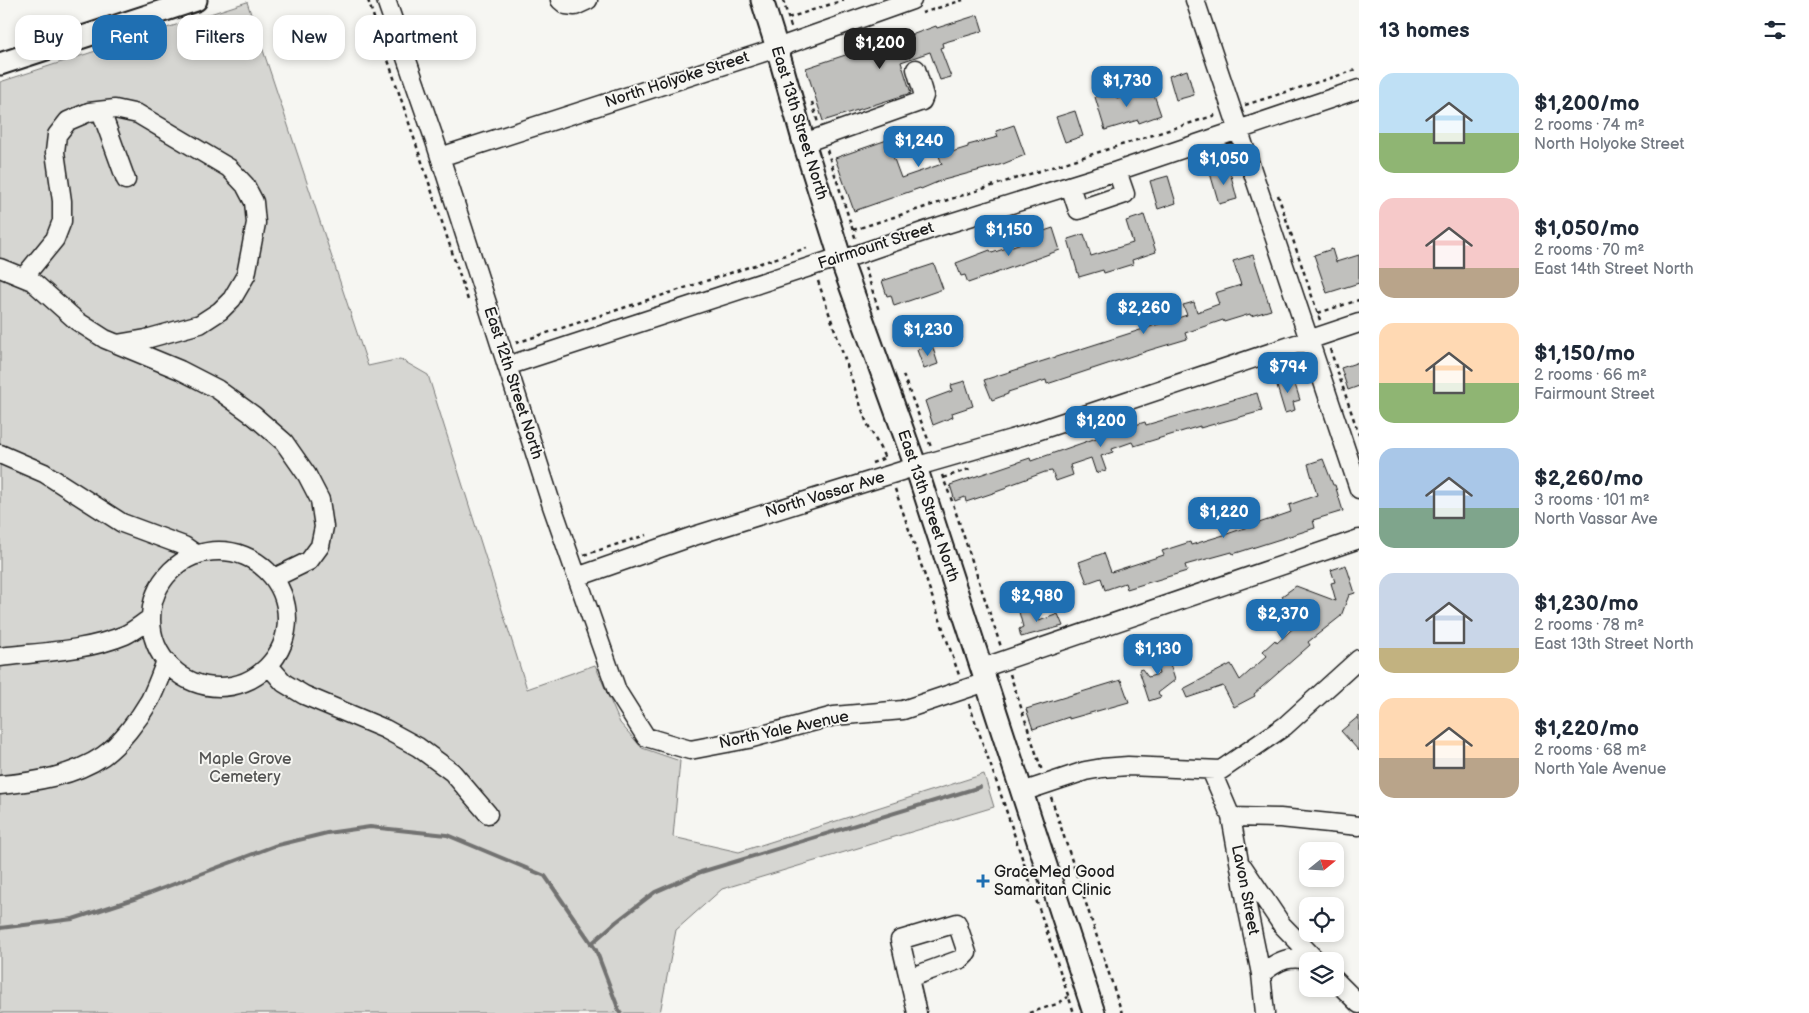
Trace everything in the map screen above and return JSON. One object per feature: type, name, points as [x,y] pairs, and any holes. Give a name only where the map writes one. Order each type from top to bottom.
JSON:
[{"type":"main road","points":[[0,64],[196,0]]},
{"type":"main road","name":"East 13th Street North","points":[[762,0],[786,44],[813,139],[916,467],[1022,792],[1086,1012]]},
{"type":"street","name":"East 12th Street North","points":[[386,0],[440,157],[552,506],[617,691],[646,737],[669,744]]},
{"type":"street","points":[[560,0],[566,6],[575,6],[588,0]]},
{"type":"street","name":"North Holyoke Street","points":[[440,157],[786,44],[912,0]]},
{"type":"street","points":[[1195,0],[1247,127],[1317,337],[1359,488]]},
{"type":"street","points":[[813,139],[922,101],[924,96],[916,69]]},
{"type":"street","name":"Fairmount Street","points":[[507,366],[1117,171],[1359,89]]},
{"type":"street","points":[[24,277],[55,240],[62,221],[62,201],[55,152],[57,135],[68,121],[88,112],[115,109],[138,114],[230,168],[245,185],[254,202],[256,223],[246,274],[232,299],[220,311],[200,324],[155,337],[117,344]]},
{"type":"street","points":[[102,111],[126,180]]},
{"type":"street","points":[[1070,186],[1078,210],[1125,194],[1117,171]]},
{"type":"street","points":[[0,268],[32,281],[77,321],[104,339],[180,370],[217,389],[253,415],[284,442],[308,475],[320,500],[324,527],[320,546],[309,561],[274,578]]},
{"type":"street","name":"North Vassar Ave","points":[[577,576],[694,536],[1022,436],[1359,322]]},
{"type":"street","points":[[0,454],[44,474],[122,523],[184,546],[197,555]]},
{"type":"street","name":"North Yale Avenue","points":[[669,744],[690,750],[748,739],[834,716],[902,710],[964,689],[1005,660],[1359,539]]},
{"type":"street","points":[[211,550],[235,552],[257,561],[274,578],[285,599],[288,623],[282,646],[269,666],[252,680],[231,687],[209,687],[189,681],[171,668],[156,646],[151,630],[151,608],[158,588],[170,570],[188,557],[197,555],[211,550]]},
{"type":"street","points":[[0,657],[78,648],[110,640],[127,634],[151,618]]},
{"type":"street","points":[[110,640],[129,640],[156,646]]},
{"type":"street","points":[[1022,792],[1085,771],[1102,768],[1128,766],[1221,770],[1285,726],[1359,660]]},
{"type":"street","points":[[0,785],[28,782],[76,770],[103,756],[130,730],[150,700],[166,661]]},
{"type":"street","points":[[269,666],[284,683],[304,695],[384,728],[418,747],[452,772],[488,814]]},
{"type":"street","name":"Lavon Street","points":[[1212,770],[1231,817],[1262,974],[1266,1013]]},
{"type":"street","points":[[1231,817],[1280,818],[1359,826]]},
{"type":"street","points":[[1239,860],[1282,925],[1308,952]]},
{"type":"street","points":[[1262,974],[1275,963],[1292,958],[1299,959]]},
{"type":"street","points":[[909,978],[917,1013]]},
{"type":"street","points":[[1344,989],[1359,1004]]},
{"type":"path","points":[[368,0],[468,300]]},
{"type":"path","points":[[784,0],[788,18],[786,44]]},
{"type":"path","points":[[788,18],[844,0]]},
{"type":"path","points":[[854,230],[1359,69]]},
{"type":"path","points":[[811,99],[813,139],[854,230],[850,255],[880,314]]},
{"type":"path","points":[[1240,107],[1247,127]]},
{"type":"path","points":[[1277,191],[1318,313],[1317,337],[1359,435]]},
{"type":"path","points":[[515,344],[807,248]]},
{"type":"path","points":[[817,279],[866,420],[885,458],[1000,792],[1068,997],[1086,1012]]},
{"type":"path","points":[[1318,313],[1359,300]]},
{"type":"path","points":[[900,369],[952,501],[1122,1013]]},
{"type":"path","points":[[1029,1013],[1057,1004],[1068,997]]},
{"type":"green space","name":"Maple Grove Cemetery","points":[[247,2],[251,15],[207,15]]},
{"type":"green space","name":"Maple Grove Cemetery","points":[[177,25],[177,60],[263,60],[263,50],[368,366],[400,359],[428,375],[527,689],[595,665],[620,723],[642,748],[680,761],[673,837],[739,852],[984,774],[994,807],[722,889],[676,930],[660,1013],[0,1013],[0,82],[68,60],[82,60],[82,55],[92,52],[92,60],[167,60],[167,28]]},
{"type":"building","points":[[978,15],[983,31],[942,43],[943,47],[940,48],[951,77],[940,80],[930,52],[901,62],[911,93],[823,121],[806,68],[894,39],[895,41],[936,26],[937,28]]},
{"type":"building","points":[[1187,70],[1194,95],[1176,100],[1169,76]]},
{"type":"building","points":[[1151,86],[1161,115],[1139,123],[1138,120],[1105,130],[1095,97],[1114,91],[1117,99]]},
{"type":"building","points":[[1075,111],[1083,136],[1065,142],[1056,117]]},
{"type":"building","points":[[1014,125],[1025,155],[1003,164],[940,181],[854,211],[835,158],[887,140],[901,178],[942,164],[939,156],[968,147],[968,145],[998,137],[996,131]]},
{"type":"building","points":[[1229,168],[1237,199],[1219,204],[1210,173]]},
{"type":"building","points":[[1168,176],[1176,203],[1158,209],[1150,181]]},
{"type":"building","points":[[1144,215],[1156,252],[1132,260],[1133,264],[1104,273],[1103,270],[1079,277],[1068,239],[1084,234],[1091,256],[1133,243],[1126,221]]},
{"type":"building","points":[[1053,228],[1060,250],[968,283],[965,275],[961,276],[956,263],[990,250],[992,253],[1033,239],[1032,235]]},
{"type":"building","points":[[1332,249],[1336,262],[1359,255],[1359,283],[1327,293],[1314,255]]},
{"type":"building","points":[[1253,255],[1271,310],[1224,322],[1223,320],[1185,333],[1187,339],[1047,384],[1046,380],[1008,392],[1008,394],[992,400],[984,380],[1187,315],[1183,305],[1194,302],[1197,312],[1219,304],[1215,293],[1241,285],[1233,261]]},
{"type":"building","points":[[934,264],[943,289],[894,306],[891,295],[887,296],[882,281]]},
{"type":"building","points":[[932,345],[938,364],[924,369],[917,350]]},
{"type":"building","points":[[1359,362],[1359,386],[1348,390],[1341,368]]},
{"type":"building","points":[[1293,378],[1300,400],[1293,402],[1295,410],[1285,413],[1276,383]]},
{"type":"building","points":[[965,381],[973,406],[952,413],[953,417],[933,425],[925,401],[952,391],[951,385]]},
{"type":"building","points":[[1257,393],[1262,411],[1200,428],[1200,426],[1134,446],[1132,442],[1112,449],[1113,452],[1101,456],[1106,470],[1096,473],[1091,458],[1070,465],[1073,475],[1056,481],[1052,471],[1045,472],[966,502],[965,497],[955,501],[950,485],[1030,458],[1031,461],[1145,422],[1146,425]]},
{"type":"building","points":[[1323,459],[1333,485],[1335,485],[1343,511],[1313,520],[1315,528],[1233,554],[1232,552],[1185,565],[1187,571],[1127,589],[1125,583],[1105,590],[1101,578],[1087,583],[1079,562],[1104,553],[1111,572],[1164,555],[1162,551],[1190,542],[1191,545],[1291,512],[1289,505],[1317,495],[1308,464]]},
{"type":"building","points":[[1346,565],[1355,593],[1349,595],[1341,616],[1308,642],[1310,645],[1254,694],[1255,696],[1234,707],[1223,686],[1187,698],[1183,689],[1231,664],[1240,680],[1267,656],[1263,651],[1275,640],[1277,643],[1301,621],[1282,596],[1296,586],[1336,601],[1331,583],[1335,582],[1331,570]]},
{"type":"building","points":[[1035,607],[1039,621],[1058,614],[1063,626],[1021,637],[1019,629],[1023,627],[1019,612]]},
{"type":"building","points":[[1165,648],[1175,680],[1158,693],[1161,697],[1149,701],[1139,670],[1142,669],[1148,677],[1159,674],[1152,652]]},
{"type":"building","points":[[1121,680],[1129,702],[1069,719],[1069,717],[1033,729],[1026,709]]},
{"type":"building","points":[[1359,716],[1359,751],[1341,731]]},
{"type":"waterway","points":[[591,944],[655,892],[701,872],[980,787]]},
{"type":"waterway","points":[[0,928],[73,919],[137,898],[274,846],[327,833],[370,827],[447,835],[545,876],[596,950],[620,1013]]},
{"type":"place","name":"GraceMed Good Samaritan Clinic","points":[[983,881]]}]
